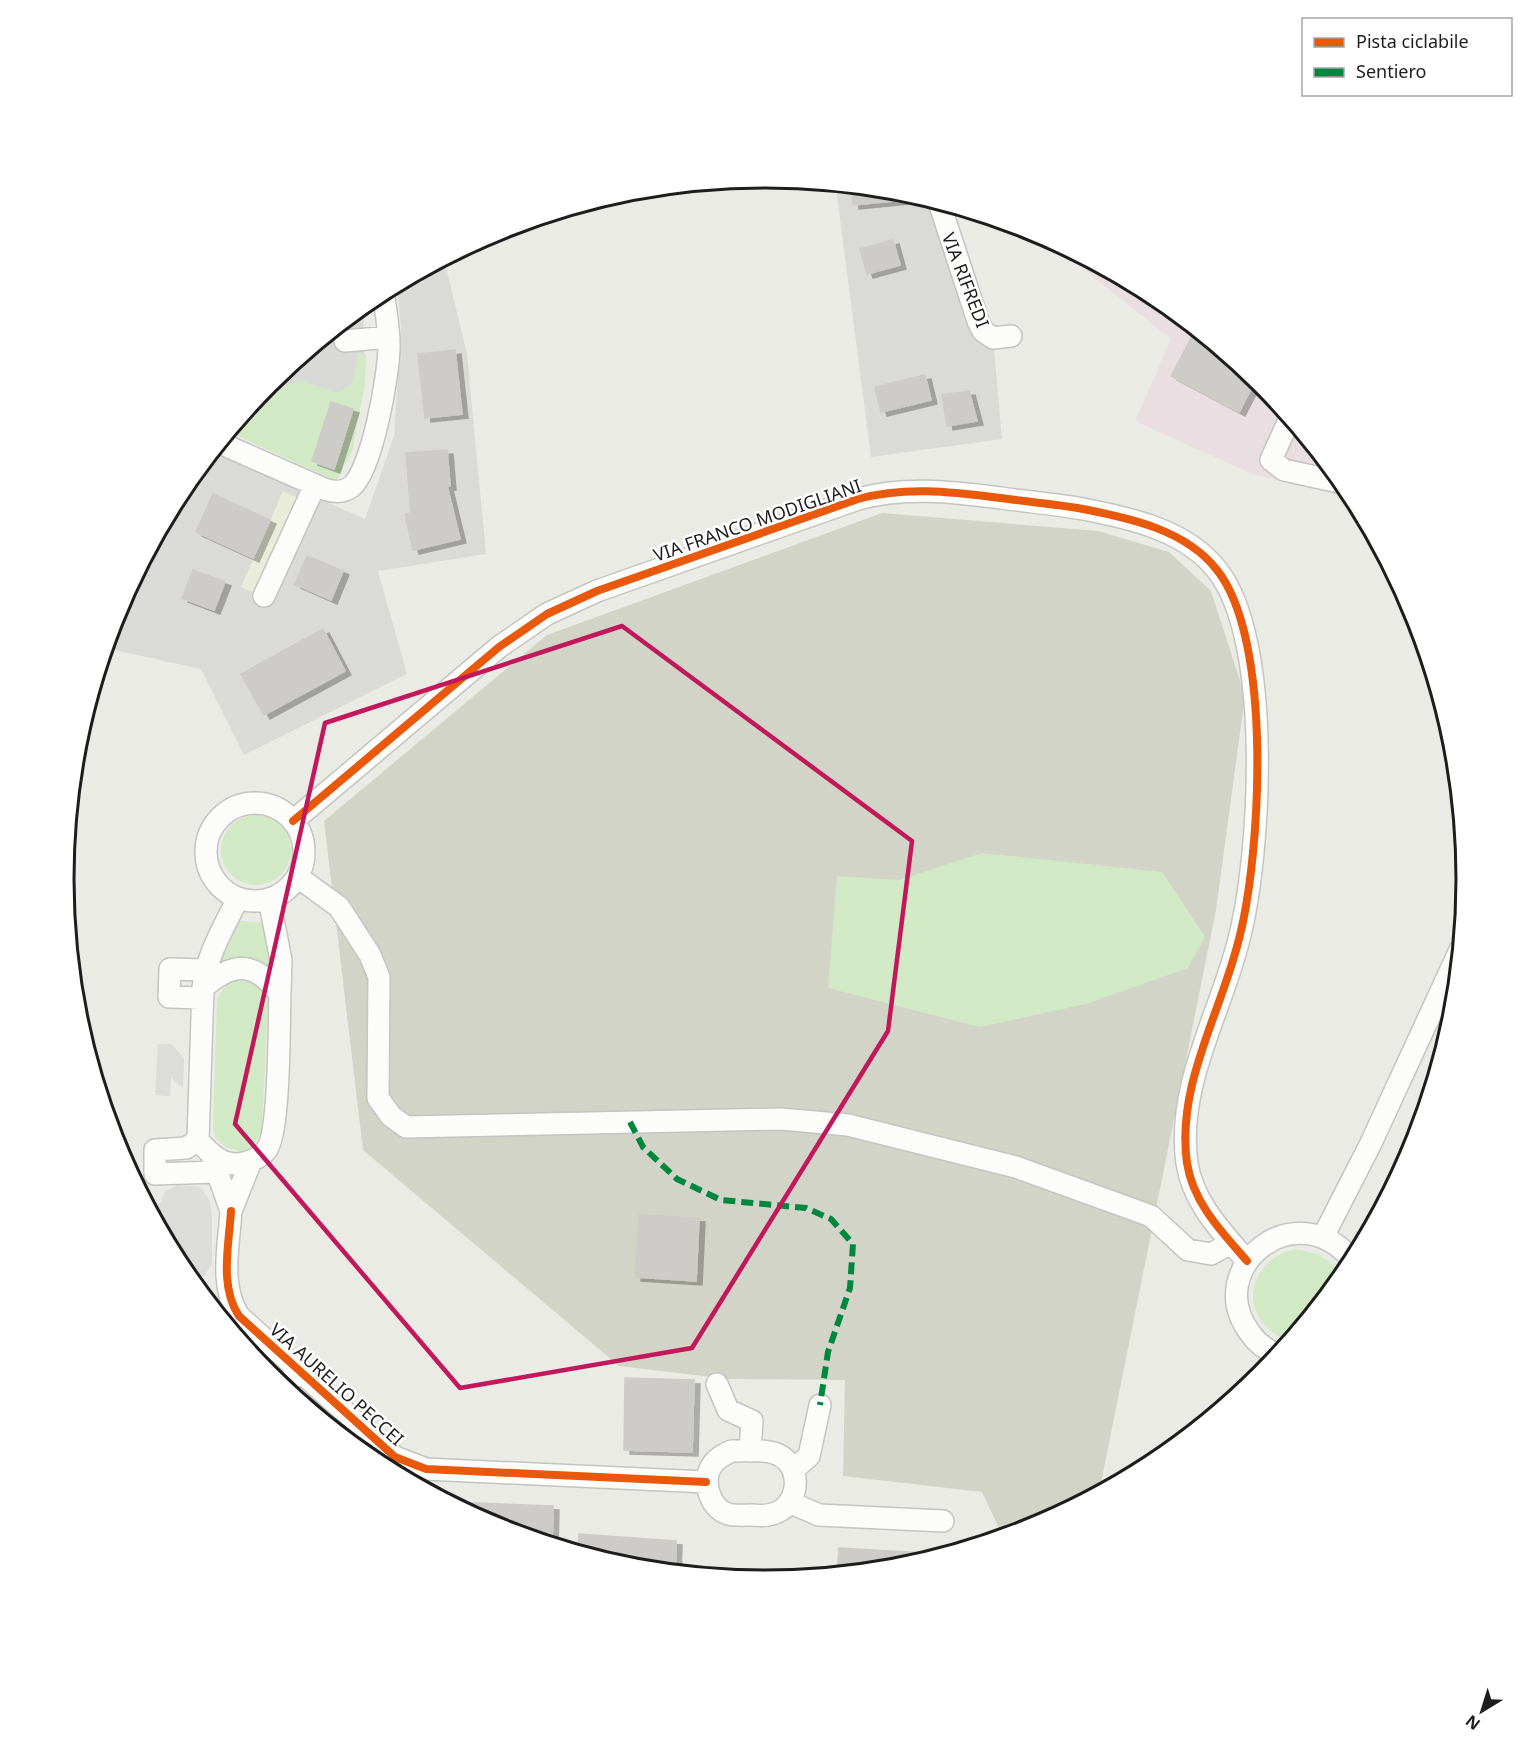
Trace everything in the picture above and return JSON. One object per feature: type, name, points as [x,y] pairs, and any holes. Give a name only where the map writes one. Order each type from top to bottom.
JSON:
[{"type":"street","name":"VIA RIFREDI","points":[[942,212],[983,331],[993,338],[1011,336]]},
{"type":"street","points":[[227,445],[315,485],[339,492],[351,487],[359,477],[376,427],[386,378],[388,336],[384,303]]},
{"type":"street","points":[[345,341],[388,336]]},
{"type":"street","points":[[1286,426],[1271,460],[1284,470],[1329,480]]},
{"type":"street","points":[[264,596],[315,485]]},
{"type":"street","name":"VIA FRANCO MODIGLIANI","points":[[293,821],[500,647],[547,614],[597,591],[858,500],[899,491],[950,492],[1079,508],[1128,519],[1164,532],[1201,554],[1217,569],[1227,584],[1241,617],[1255,693],[1255,813],[1245,912],[1236,953],[1190,1091],[1185,1123],[1187,1164],[1192,1185],[1210,1216],[1247,1261]]},
{"type":"street","points":[[249,803],[265,804],[280,810],[293,821],[301,835],[304,851],[298,877],[284,892],[269,899],[254,901],[238,898],[224,890],[213,878],[207,862],[206,846],[211,831],[220,817],[233,808],[249,803]]},
{"type":"street","points":[[298,877],[339,907],[370,955],[379,977],[378,1098],[391,1116],[406,1127],[770,1119],[848,1125],[1016,1167],[1151,1216],[1188,1250],[1210,1254],[1231,1243]]},
{"type":"street","points":[[238,898],[204,986],[209,1156],[235,1165],[251,1161],[268,1149],[274,1126],[281,960],[269,899]]},
{"type":"street","points":[[204,986],[227,970],[244,968],[265,977],[280,994]]},
{"type":"street","points":[[1323,1237],[1371,1143],[1451,969]]},
{"type":"street","name":"VIA AURELIO PECCEI","points":[[209,1156],[231,1211]]},
{"type":"street","name":"VIA AURELIO PECCEI","points":[[251,1161],[231,1211],[227,1288],[231,1304],[239,1316],[395,1457],[426,1469],[706,1482]]},
{"type":"street","points":[[1269,1352],[1241,1322],[1237,1300],[1239,1280],[1247,1261],[1262,1245],[1279,1235],[1307,1233],[1323,1237],[1347,1253]]},
{"type":"street","points":[[290,1381],[299,1370]]},
{"type":"street","points":[[717,1384],[728,1410],[752,1421],[750,1451]]},
{"type":"street","points":[[793,1470],[809,1456],[820,1405]]},
{"type":"street","points":[[732,1451],[750,1451],[778,1455],[793,1470],[796,1487],[789,1502],[774,1514],[765,1516],[729,1514],[714,1503],[706,1482],[712,1464],[722,1456],[732,1451]]},
{"type":"street","points":[[789,1502],[819,1515],[943,1521]]},
{"type":"highlighted area","points":[[622,626],[912,841],[888,1031],[692,1348],[460,1388],[235,1124],[325,723]]},
{"type":"shaded area","points":[[837,192],[900,201],[929,208],[994,348],[1002,439],[871,457]]},
{"type":"shaded area","points":[[1071,259],[1149,305],[1221,360],[1285,424],[1340,495],[1252,474],[1135,421],[1171,339]]},
{"type":"shaded area","points":[[446,266],[467,354],[486,554],[378,571],[407,674],[244,755],[201,669],[113,650],[126,615],[166,534],[190,495],[219,455],[365,519],[394,436],[401,328],[398,294]]},
{"type":"shaded area","points":[[363,317],[365,384],[352,451],[238,432],[276,391],[309,360]]},
{"type":"shaded area","points":[[882,513],[1098,531],[1169,552],[1211,591],[1245,696],[1216,910],[1101,1484],[1071,1500],[999,1529],[982,1492],[843,1476],[845,1380],[729,1379],[619,1366],[363,1150],[324,821],[547,635]]},
{"type":"shaded area","points":[[158,1044],[171,1044],[184,1058],[183,1088],[171,1077],[170,1096],[155,1095]]},
{"type":"shaded area","points":[[178,1185],[200,1187],[210,1201],[212,1264],[200,1278],[154,1203],[161,1203],[165,1191]]},
{"type":"green space","points":[[358,353],[366,355],[365,384],[352,451],[336,481],[236,435],[280,387],[302,381],[338,393],[353,382]]},
{"type":"green space","points":[[283,491],[302,500],[260,595],[241,587]]},
{"type":"green space","points":[[256,815],[275,821],[285,831],[291,850],[285,869],[275,879],[256,885],[237,879],[227,869],[221,850],[227,831],[237,821]]},
{"type":"green space","points":[[982,853],[1162,872],[1205,937],[1188,968],[1086,1004],[980,1027],[828,988],[837,876],[899,880]]},
{"type":"green space","points":[[233,920],[264,923],[275,976],[211,972]]},
{"type":"green space","points":[[245,978],[261,986],[268,997],[262,1131],[252,1147],[241,1152],[226,1147],[215,1138],[213,1126],[217,998],[228,982]]},
{"type":"green space","points":[[1295,1249],[1310,1252],[1323,1257],[1336,1269],[1283,1337],[1261,1321],[1255,1307],[1253,1293],[1257,1279],[1265,1266],[1278,1256]]},
{"type":"building","points":[[852,194],[898,201],[853,205]]},
{"type":"building","points":[[893,240],[900,265],[867,274],[860,249]]},
{"type":"building","points":[[1192,336],[1251,388],[1239,412],[1171,376]]},
{"type":"building","points":[[455,350],[462,414],[425,418],[418,354]]},
{"type":"building","points":[[925,375],[931,400],[881,412],[875,387]]},
{"type":"building","points":[[969,391],[977,421],[947,426],[942,395]]},
{"type":"building","points":[[331,402],[353,409],[334,469],[312,461]]},
{"type":"building","points":[[447,450],[450,486],[447,486],[460,539],[413,550],[405,514],[411,513],[406,453]]},
{"type":"building","points":[[213,494],[270,520],[253,558],[196,532]]},
{"type":"building","points":[[307,556],[343,571],[331,600],[295,584]]},
{"type":"building","points":[[193,570],[225,582],[214,610],[182,598]]},
{"type":"building","points":[[323,629],[345,671],[264,715],[241,674]]},
{"type":"building","points":[[639,1215],[699,1218],[696,1281],[635,1277]]},
{"type":"building","points":[[625,1378],[694,1380],[692,1452],[624,1450]]},
{"type":"building","points":[[465,1503],[553,1506],[552,1537]]},
{"type":"building","points":[[579,1534],[676,1541],[675,1565],[630,1558],[578,1545]]},
{"type":"building","points":[[839,1548],[921,1553],[900,1558],[838,1567]]},
{"type":"marked path","points":[[630,1122],[643,1147],[677,1179],[721,1200],[806,1208],[831,1219],[853,1244],[850,1288],[828,1352],[820,1405]]},
{"type":"cycle path","points":[[293,821],[499,647],[547,614],[597,591],[858,499],[911,491],[983,496],[1101,513],[1138,522],[1173,535],[1204,556],[1217,570],[1235,602],[1247,645],[1254,695],[1257,749],[1256,803],[1247,902],[1231,967],[1194,1077],[1185,1134],[1187,1163],[1195,1191],[1210,1216],[1247,1261]]},
{"type":"cycle path","points":[[231,1211],[227,1279],[229,1292],[239,1316],[395,1457],[426,1469],[706,1482]]}]
